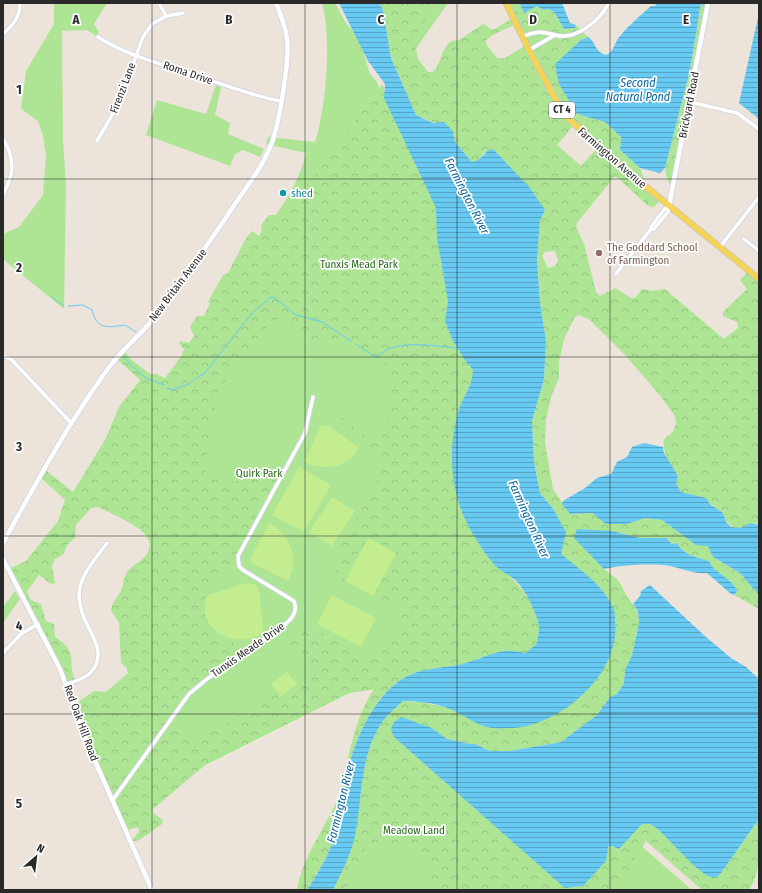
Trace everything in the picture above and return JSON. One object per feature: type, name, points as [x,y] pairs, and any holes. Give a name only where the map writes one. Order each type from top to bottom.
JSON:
[{"type":"main road","name":"Farmington Avenue","points":[[506,3],[556,102],[569,119],[594,143],[759,279]]},
{"type":"street","points":[[3,34],[13,24],[19,14],[20,3]]},
{"type":"street","points":[[159,3],[166,16],[183,14]]},
{"type":"street","name":"New Britain Avenue","points":[[3,543],[53,452],[117,356],[152,321],[169,300],[217,232],[264,160],[274,135],[288,51],[287,38],[276,3]]},
{"type":"street","points":[[522,37],[531,32],[540,31],[555,35],[578,32],[593,23],[609,3]]},
{"type":"street","name":"Brickyard Road","points":[[669,206],[708,3]]},
{"type":"street","name":"Firenzi Lane","points":[[97,141],[118,105],[135,55],[143,37],[152,24],[166,16]]},
{"type":"street","points":[[529,50],[555,35]]},
{"type":"street","name":"Roma Drive","points":[[98,37],[114,47],[135,55],[259,96],[280,101]]},
{"type":"street","points":[[690,102],[737,113],[759,129]]},
{"type":"street","points":[[3,139],[10,151],[12,175],[3,194]]},
{"type":"street","points":[[720,247],[759,197]]},
{"type":"street","points":[[616,274],[651,229],[659,215],[669,206]]},
{"type":"street","points":[[744,239],[759,251]]},
{"type":"street","points":[[3,356],[11,359],[72,424]]},
{"type":"street","name":"Tunxis Meade Drive","points":[[112,802],[189,694],[207,679],[284,626],[296,610],[294,601],[243,570],[240,566],[238,556],[305,433],[313,397]]},
{"type":"street","points":[[67,684],[89,674],[97,659],[96,641],[84,618],[80,604],[79,592],[82,581],[107,543]]},
{"type":"street","name":"Red Oak Hill Road","points":[[3,559],[38,624],[67,684],[90,750],[152,890]]},
{"type":"street","points":[[3,653],[21,634],[38,624]]},
{"type":"green space","points":[[54,3],[107,3],[94,24],[99,32],[96,36],[87,30],[62,31],[63,140],[66,186],[64,309],[3,259],[3,234],[19,227],[43,195],[46,155],[43,136],[38,121],[21,109],[26,71],[54,24]]},
{"type":"green space","points":[[322,3],[335,3],[346,23],[359,38],[370,74],[377,82],[379,88],[382,85],[384,87],[384,92],[418,161],[426,194],[438,206],[441,272],[449,293],[468,522],[375,689],[349,693],[205,765],[155,805],[120,712],[158,539],[91,501],[276,221],[269,215],[276,215],[294,186],[306,153],[266,144],[268,137],[315,142],[325,92],[327,53],[327,34]]},
{"type":"green space","points":[[379,3],[439,3],[414,37],[418,59],[428,72],[433,72],[436,68],[447,45],[451,41],[459,40],[483,24],[493,30],[513,18],[506,3],[519,3],[524,13],[537,6],[543,10],[549,9],[554,12],[564,29],[575,28],[576,25],[588,37],[581,40],[577,114],[605,122],[621,137],[620,150],[640,168],[647,187],[661,199],[654,207],[648,206],[617,177],[614,177],[577,223],[576,227],[584,244],[596,292],[600,296],[615,288],[631,298],[635,298],[642,289],[653,291],[665,289],[724,339],[738,328],[737,322],[723,316],[723,312],[747,289],[740,280],[749,270],[759,279],[759,525],[756,523],[740,529],[734,528],[707,500],[701,496],[693,496],[681,492],[676,483],[678,476],[667,459],[664,449],[664,439],[673,432],[676,423],[675,416],[658,393],[625,355],[590,320],[579,315],[575,317],[564,339],[559,363],[559,378],[552,394],[546,419],[545,443],[553,489],[570,514],[592,513],[603,520],[627,524],[645,518],[662,520],[681,533],[709,546],[713,557],[740,573],[759,595],[759,609],[734,595],[737,591],[735,586],[715,569],[709,561],[687,553],[677,543],[672,544],[666,538],[640,538],[612,531],[598,532],[604,569],[617,579],[628,598],[638,611],[639,624],[632,655],[625,670],[624,683],[617,694],[610,697],[597,715],[561,742],[510,751],[490,751],[475,744],[447,739],[432,728],[391,730],[394,737],[565,888],[583,886],[606,857],[608,847],[642,824],[650,824],[721,873],[759,819],[758,866],[753,883],[749,890],[702,890],[646,841],[622,879],[622,890],[431,890],[429,868],[423,856],[410,847],[392,843],[381,843],[367,846],[345,890],[333,890],[346,864],[355,836],[364,774],[371,743],[387,716],[403,701],[421,702],[449,708],[490,728],[515,728],[561,554],[554,510],[540,493],[534,462],[532,421],[544,379],[546,341],[540,303],[537,260],[540,220],[505,162],[497,153],[484,153],[478,160],[472,162],[455,142],[453,131],[416,115],[391,58],[383,10]],"holes":[[[516,24],[526,45],[505,58],[497,58],[486,44],[486,40]],[[574,125],[598,147],[581,166],[557,145]],[[554,251],[556,253],[558,261],[555,266],[548,268],[542,256],[545,252]]]},
{"type":"green space","points":[[427,3],[448,3],[398,74]]},
{"type":"green space","points":[[701,3],[708,3],[672,190],[665,168],[690,70]]},
{"type":"green space","points":[[216,85],[221,87],[215,115],[230,123],[228,134],[264,149],[260,157],[243,150],[235,154],[230,166],[146,135],[157,100],[206,114]]},
{"type":"green space","points":[[380,87],[436,208],[437,238],[448,301],[445,321],[453,341],[473,370],[473,379],[461,404],[509,576],[524,592],[536,613],[539,628],[537,644],[526,653],[505,651],[464,664],[420,671],[408,676],[386,692],[361,730],[351,758],[342,812],[333,843],[307,890],[297,890],[304,865],[340,793],[357,726],[364,707],[374,689],[349,693],[205,765],[153,809],[153,813],[163,820],[162,824],[139,840],[130,842],[139,832],[139,829],[137,827],[125,831],[74,705],[94,691],[106,692],[128,673],[127,668],[121,663],[119,623],[111,610],[113,603],[122,589],[125,576],[128,571],[145,557],[149,549],[149,542],[146,535],[122,518],[98,507],[91,508],[76,525],[75,538],[67,545],[64,554],[55,559],[52,566],[55,583],[51,584],[39,575],[27,591],[31,600],[41,604],[46,621],[54,624],[55,637],[70,651],[75,681],[67,684],[9,569],[26,561],[58,521],[65,500],[40,477],[44,469],[73,492],[106,438],[119,407],[140,380],[118,360],[117,356],[123,350],[132,360],[150,374],[156,374],[165,378],[182,355],[184,349],[179,343],[180,341],[189,343],[194,336],[190,327],[197,316],[204,316],[210,303],[208,302],[223,275],[228,273],[245,240],[252,231],[259,236],[262,230],[261,225],[269,215],[279,223]],"holes":[[[276,319],[286,323],[289,333],[323,343],[330,341],[347,344],[393,367],[387,380],[391,394],[386,430],[371,440],[334,411],[328,420],[378,459],[382,470],[375,487],[341,544],[345,556],[331,576],[338,590],[368,538],[396,553],[373,596],[375,599],[399,603],[402,632],[389,633],[375,659],[310,627],[290,643],[312,671],[281,696],[275,688],[223,726],[204,730],[193,738],[171,718],[189,694],[244,653],[241,645],[222,638],[211,628],[206,613],[205,593],[226,566],[238,561],[284,471],[269,465],[263,465],[244,479],[230,482],[220,480],[207,474],[204,470],[215,406],[234,362],[256,340],[267,334],[266,324]]]},
{"type":"green space","points":[[328,425],[359,448],[354,455],[342,464],[319,467],[304,462],[321,426]]},
{"type":"green space","points":[[299,467],[331,485],[304,532],[272,515]]},
{"type":"green space","points":[[332,497],[355,511],[332,546],[309,532]]},
{"type":"green space","points":[[270,523],[283,534],[291,549],[293,564],[292,573],[288,581],[252,563],[251,557]]},
{"type":"green space","points":[[368,538],[396,553],[373,596],[345,581]]},
{"type":"green space","points":[[246,583],[256,585],[260,596],[263,632],[253,638],[241,640],[230,638],[220,633],[212,626],[206,617],[205,607],[208,595]]},
{"type":"green space","points":[[15,591],[20,599],[3,623],[3,607]]},
{"type":"green space","points":[[332,595],[376,618],[361,647],[317,624]]},
{"type":"green space","points":[[287,672],[297,684],[281,696],[271,684]]},
{"type":"green space","name":"Meadow Land","points":[[378,724],[571,890],[330,890],[354,828]]},
{"type":"green space","points":[[638,843],[692,890],[587,890]]},
{"type":"water","name":"Farmington River","points":[[339,3],[379,3],[383,10],[391,58],[416,115],[433,123],[444,122],[453,131],[455,142],[472,162],[478,160],[490,149],[494,150],[530,188],[545,210],[540,220],[537,260],[540,303],[546,341],[544,379],[532,421],[534,462],[540,493],[554,510],[566,532],[561,554],[597,584],[603,591],[614,609],[615,622],[614,641],[608,660],[598,677],[584,693],[568,707],[531,725],[513,728],[487,727],[476,723],[455,711],[439,705],[415,701],[403,701],[387,716],[371,743],[364,774],[355,836],[346,864],[333,890],[307,890],[333,843],[342,812],[351,758],[361,731],[386,692],[408,676],[420,671],[464,664],[505,651],[526,653],[537,643],[539,628],[537,617],[523,589],[515,580],[500,570],[485,552],[467,523],[459,504],[453,475],[452,446],[457,418],[461,404],[471,383],[473,370],[453,341],[445,321],[448,301],[437,238],[436,208],[384,98],[385,84],[368,61]]},
{"type":"water","points":[[519,3],[562,3],[570,23],[576,25],[575,28],[564,29],[554,12],[549,9],[543,10],[537,6],[524,13]]},
{"type":"water","name":"Second Natural Pond","points":[[657,3],[701,3],[690,70],[665,168],[660,173],[640,168],[620,150],[621,137],[605,122],[577,114],[559,84],[555,64],[581,40],[588,37],[599,51],[606,55],[608,54],[629,26],[651,6],[655,6]]},
{"type":"water","points":[[759,13],[759,119],[739,103]]},
{"type":"water","points":[[644,443],[663,447],[664,453],[678,476],[676,483],[681,492],[706,498],[711,505],[723,513],[726,522],[731,527],[741,528],[750,523],[759,525],[759,595],[740,573],[713,557],[708,546],[696,545],[662,520],[645,518],[627,524],[606,524],[592,513],[570,514],[562,504],[563,501],[585,488],[597,478],[611,474],[617,462],[627,457],[632,447]]},
{"type":"water","points":[[577,529],[612,531],[640,538],[666,538],[672,544],[677,543],[687,553],[709,561],[715,569],[735,586],[737,591],[734,595],[731,594],[707,573],[693,572],[670,566],[637,565],[604,569],[574,538]]},
{"type":"water","points":[[650,585],[706,637],[731,658],[746,667],[759,679],[759,819],[721,873],[715,878],[706,875],[693,865],[659,830],[650,824],[642,824],[619,849],[612,846],[608,847],[606,861],[583,886],[565,888],[394,737],[391,730],[393,723],[401,717],[432,728],[447,739],[475,744],[490,751],[510,751],[561,742],[597,715],[610,697],[617,694],[624,683],[625,670],[632,655],[639,624],[638,611],[633,604],[640,596],[641,591]]},
{"type":"waterway","points":[[52,297],[64,306]]},
{"type":"waterway","points":[[167,388],[174,390],[179,387],[186,386],[197,377],[203,375],[253,312],[271,297],[275,298],[296,315],[322,322],[351,341]]},
{"type":"waterway","points":[[68,306],[83,305],[92,310],[94,317],[100,325],[109,327],[125,325],[136,332]]},
{"type":"waterway","points":[[356,344],[377,358],[392,348],[403,346],[426,345],[457,348]]},
{"type":"waterway","points":[[122,355],[146,378],[164,385]]},
{"type":"place","name":"shed","points":[[283,193]]},
{"type":"place","name":"The Goddard School of Farmington","points":[[599,253]]},
{"type":"park label","name":"Tunxis Mead Park","points":[[359,264]]},
{"type":"park label","name":"Quirk Park","points":[[259,473]]}]
